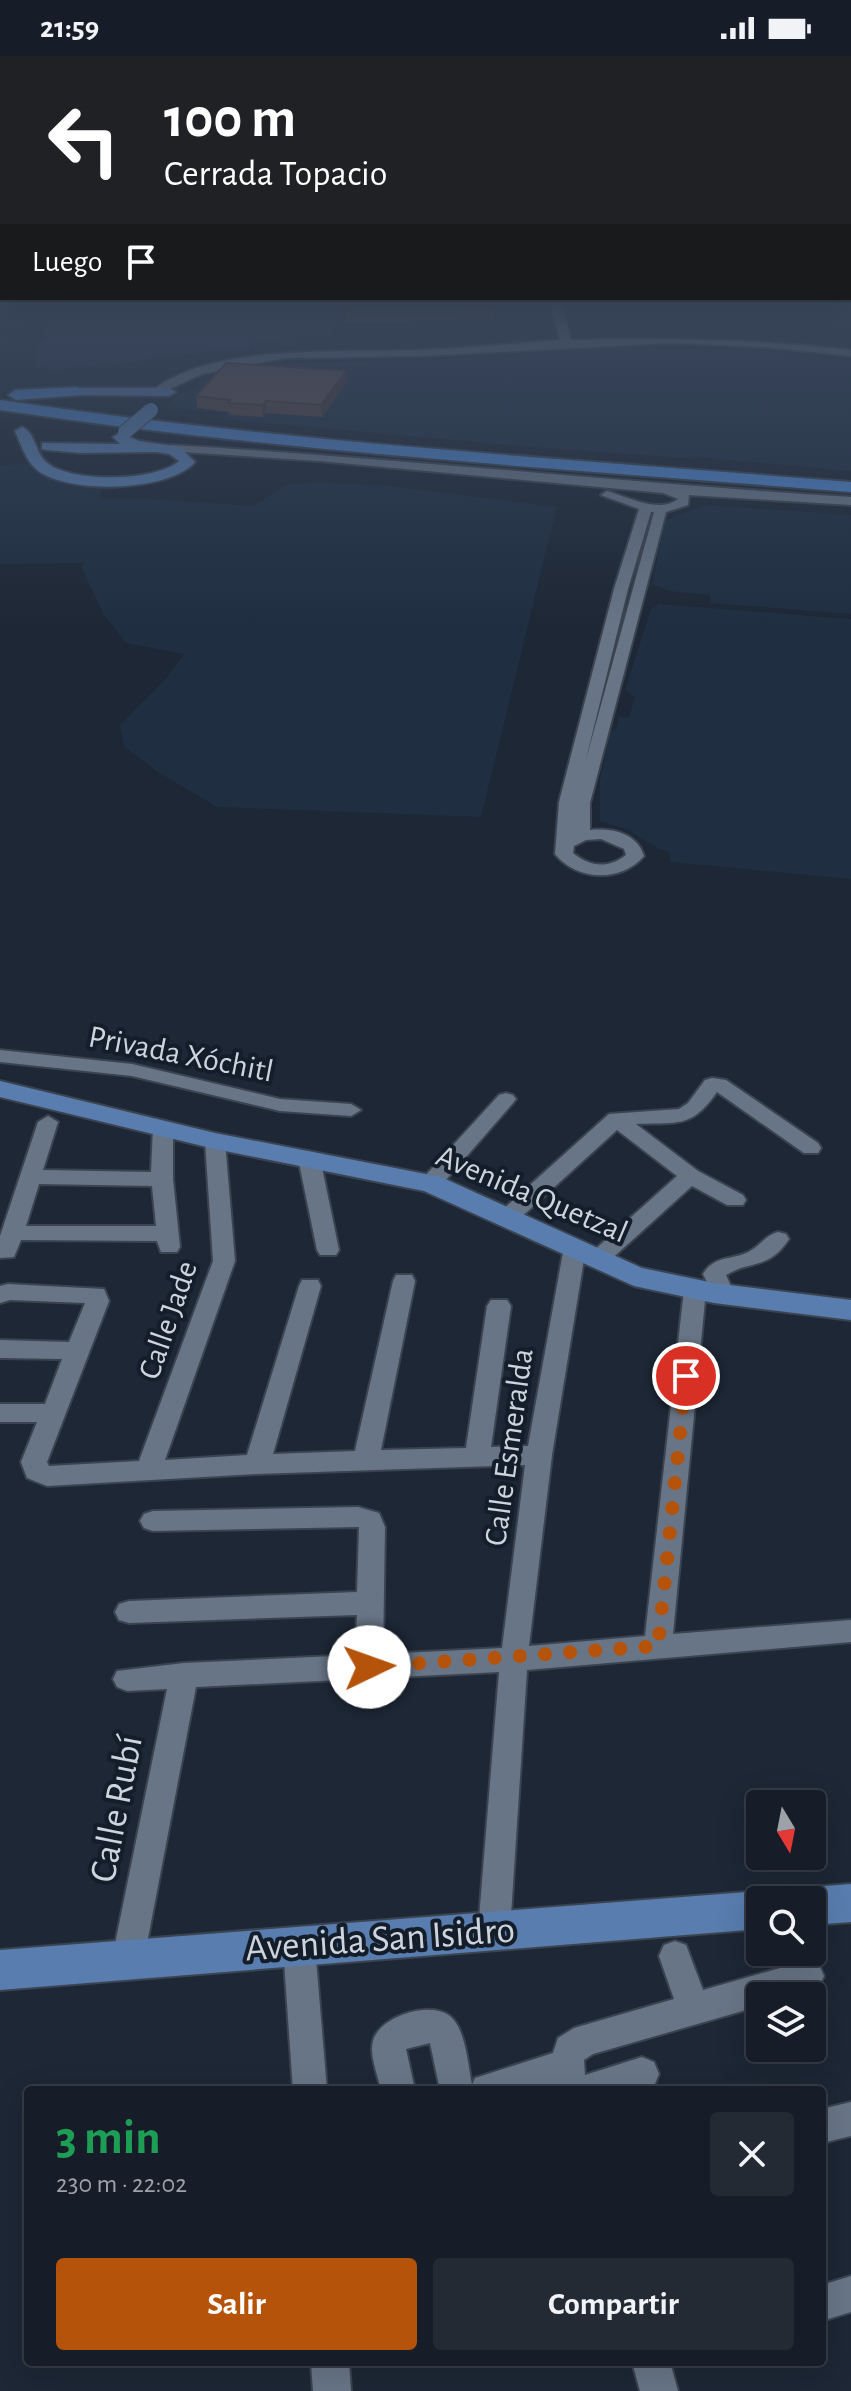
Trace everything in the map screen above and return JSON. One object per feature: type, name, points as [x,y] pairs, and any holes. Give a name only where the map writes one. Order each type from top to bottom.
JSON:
[{"type":"highway","points":[[39,408],[149,427],[420,453],[851,487]]},
{"type":"highway","points":[[54,408],[59,412]]},
{"type":"highway","points":[[0,414],[22,431],[27,420],[59,412],[633,465],[851,480]]},
{"type":"highway","points":[[633,465],[691,465]]},
{"type":"highway","points":[[781,469],[851,480]]},
{"type":"main road","points":[[96,479],[83,470],[96,454],[152,408]]},
{"type":"main road","points":[[22,431],[30,451],[43,468],[61,476],[154,479],[185,468],[186,458],[171,449],[130,445],[123,435]]},
{"type":"main road","points":[[22,431],[51,450],[71,454],[151,448]]},
{"type":"main road","name":"Avenida Quetzal","points":[[0,1089],[215,1141],[431,1183],[509,1216],[634,1276],[695,1290],[851,1310]]},
{"type":"main road","points":[[826,1905],[851,1903]]},
{"type":"main road","name":"Avenida San Isidro","points":[[0,1970],[746,1911]]},
{"type":"street","points":[[171,449],[319,457],[660,489],[851,503]]},
{"type":"street","points":[[185,468],[241,460],[320,462],[558,485],[654,508],[684,502],[851,503]]},
{"type":"street","points":[[630,500],[632,494],[641,490],[660,489],[677,492],[684,497],[684,502]]},
{"type":"street","points":[[574,840],[570,789],[621,589],[654,508]]},
{"type":"street","name":"Privada Xóchitl","points":[[0,1056],[132,1070],[280,1105],[351,1110]]},
{"type":"street","points":[[509,1216],[616,1119],[683,1115],[695,1108],[707,1088],[719,1084],[811,1148]]},
{"type":"street","points":[[431,1183],[506,1099]]},
{"type":"street","points":[[616,1119],[690,1176],[735,1200]]},
{"type":"street","points":[[48,1122],[9,1242],[168,1241],[162,1179],[163,1128]]},
{"type":"street","name":"Calle Jade","points":[[149,1469],[224,1261],[215,1141]]},
{"type":"street","points":[[309,1158],[328,1250]]},
{"type":"street","points":[[587,1252],[690,1176]]},
{"type":"street","points":[[30,1177],[162,1179]]},
{"type":"street","points":[[723,1293],[714,1274],[716,1270],[723,1265],[757,1257],[778,1239]]},
{"type":"street","name":"Calle Esmeralda","points":[[494,1931],[514,1659],[539,1455],[587,1252]]},
{"type":"street","points":[[366,1460],[404,1281]]},
{"type":"street","points":[[257,1464],[310,1286]]},
{"type":"street","points":[[658,1646],[695,1290]]},
{"type":"street","points":[[0,1295],[24,1292],[96,1295],[97,1301],[34,1462],[36,1471],[47,1476],[257,1464],[539,1455]]},
{"type":"street","points":[[477,1457],[499,1306]]},
{"type":"street","points":[[0,1349],[78,1351]]},
{"type":"street","points":[[0,1413],[53,1413]]},
{"type":"street","points":[[153,1521],[358,1517],[370,1520],[369,1667]]},
{"type":"street","points":[[129,1612],[370,1603]]},
{"type":"street","points":[[127,1679],[514,1659],[851,1631]]},
{"type":"street","name":"Calle Rubí","points":[[128,1959],[184,1675]]},
{"type":"street","points":[[299,1947],[310,2086]]},
{"type":"street","points":[[675,1956],[694,2009]]},
{"type":"street","points":[[575,2082],[570,2050],[586,2040],[808,1976]]},
{"type":"street","points":[[397,2086],[388,2044],[398,2034],[428,2026],[439,2027],[444,2034],[456,2086]]},
{"type":"street","points":[[531,2086],[642,2074]]},
{"type":"street","points":[[826,2125],[851,2119]]},
{"type":"street","points":[[826,2302],[851,2294]]},
{"type":"street","points":[[330,2366],[332,2391]]},
{"type":"street","points":[[652,2366],[659,2391]]},
{"type":"shaded area","points":[[166,408],[851,408],[851,471],[221,419],[228,413]]},
{"type":"shaded area","points":[[32,464],[36,472],[67,484],[102,486],[100,499],[137,498],[253,506],[288,484],[319,482],[390,486],[557,507],[481,817],[217,807],[156,771],[124,746],[120,725],[168,676],[184,654],[126,643],[104,615],[82,569],[83,563],[0,564],[0,465]]},
{"type":"shaded area","points":[[706,505],[851,515],[851,614],[710,603],[710,595],[668,591],[652,584],[666,520]]},
{"type":"shaded area","points":[[659,604],[851,619],[851,879],[670,862],[670,852],[659,849],[628,830],[600,821],[600,780],[611,729],[616,730],[619,717],[629,717],[635,697],[625,690],[651,609]]},
{"type":"route","points":[[369,1667],[514,1659],[658,1646],[686,1376]]}]
